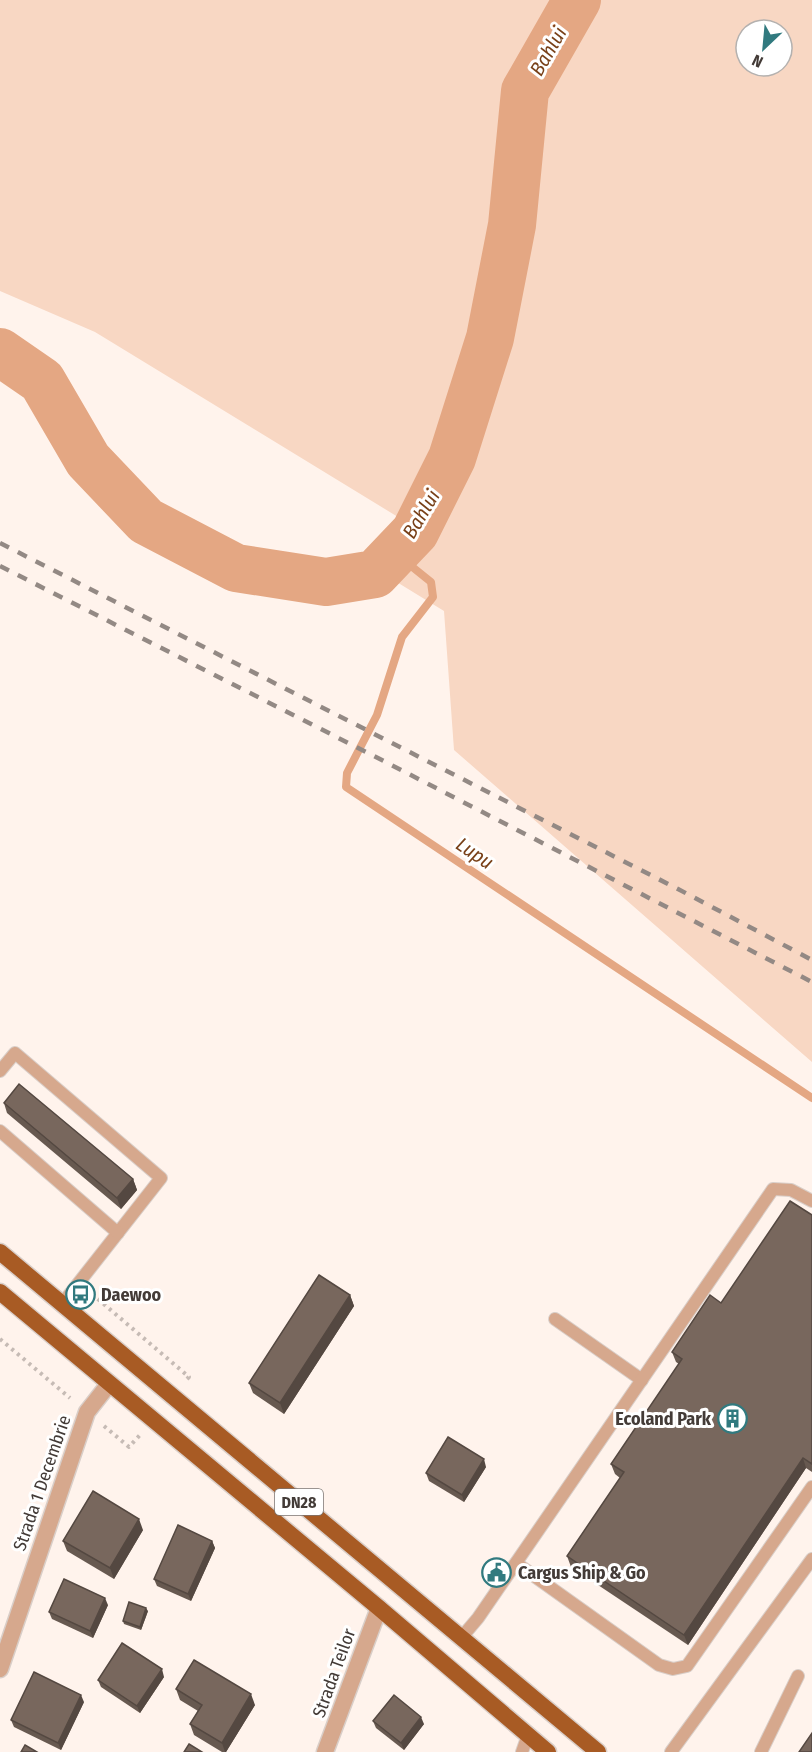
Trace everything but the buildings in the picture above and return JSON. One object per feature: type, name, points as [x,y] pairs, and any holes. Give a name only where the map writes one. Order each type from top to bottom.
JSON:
[{"type":"highway","name":"DN28","points":[[0,1252],[598,1752]]},
{"type":"highway","name":"DN28","points":[[0,1292],[549,1752]]},
{"type":"street","name":"Strada 1 Decembrie","points":[[0,1669],[87,1412],[109,1384]]},
{"type":"street","name":"Strada Teilor","points":[[325,1752],[379,1608]]},
{"type":"lane","points":[[0,1071],[15,1053],[161,1178],[62,1304]]},
{"type":"lane","points":[[0,1131],[118,1233]]},
{"type":"lane","points":[[461,1638],[478,1618],[773,1189],[791,1190],[812,1201]]},
{"type":"lane","points":[[555,1319],[642,1380]]},
{"type":"lane","points":[[516,1563],[659,1665],[673,1669],[687,1666],[812,1487]]},
{"type":"lane","points":[[671,1752],[812,1559]]},
{"type":"lane","points":[[761,1752],[798,1676]]},
{"type":"lane","points":[[522,1752],[528,1735]]},
{"type":"shaded area","points":[[0,0],[812,0],[812,1062],[454,750],[444,611],[369,565],[398,517],[95,332],[0,291]]},
{"type":"waterway","name":"Bahlui","points":[[0,352],[42,381],[88,460],[146,521],[236,568],[326,582],[375,574],[415,532],[452,458],[490,338],[512,225],[525,91],[577,0]]},
{"type":"waterway","name":"Lupu","points":[[395,553],[431,582],[433,597],[402,637],[377,715],[347,773],[346,787],[812,1098]]},
{"type":"railway","points":[[0,543],[678,889],[812,960]]},
{"type":"railway","points":[[0,566],[812,982]]},
{"type":"place","name":"Daewoo","points":[[80,1295]]},
{"type":"place","name":"Ecoland Park","points":[[732,1419]]},
{"type":"place","name":"Cargus Ship & Go","points":[[497,1573]]}]
